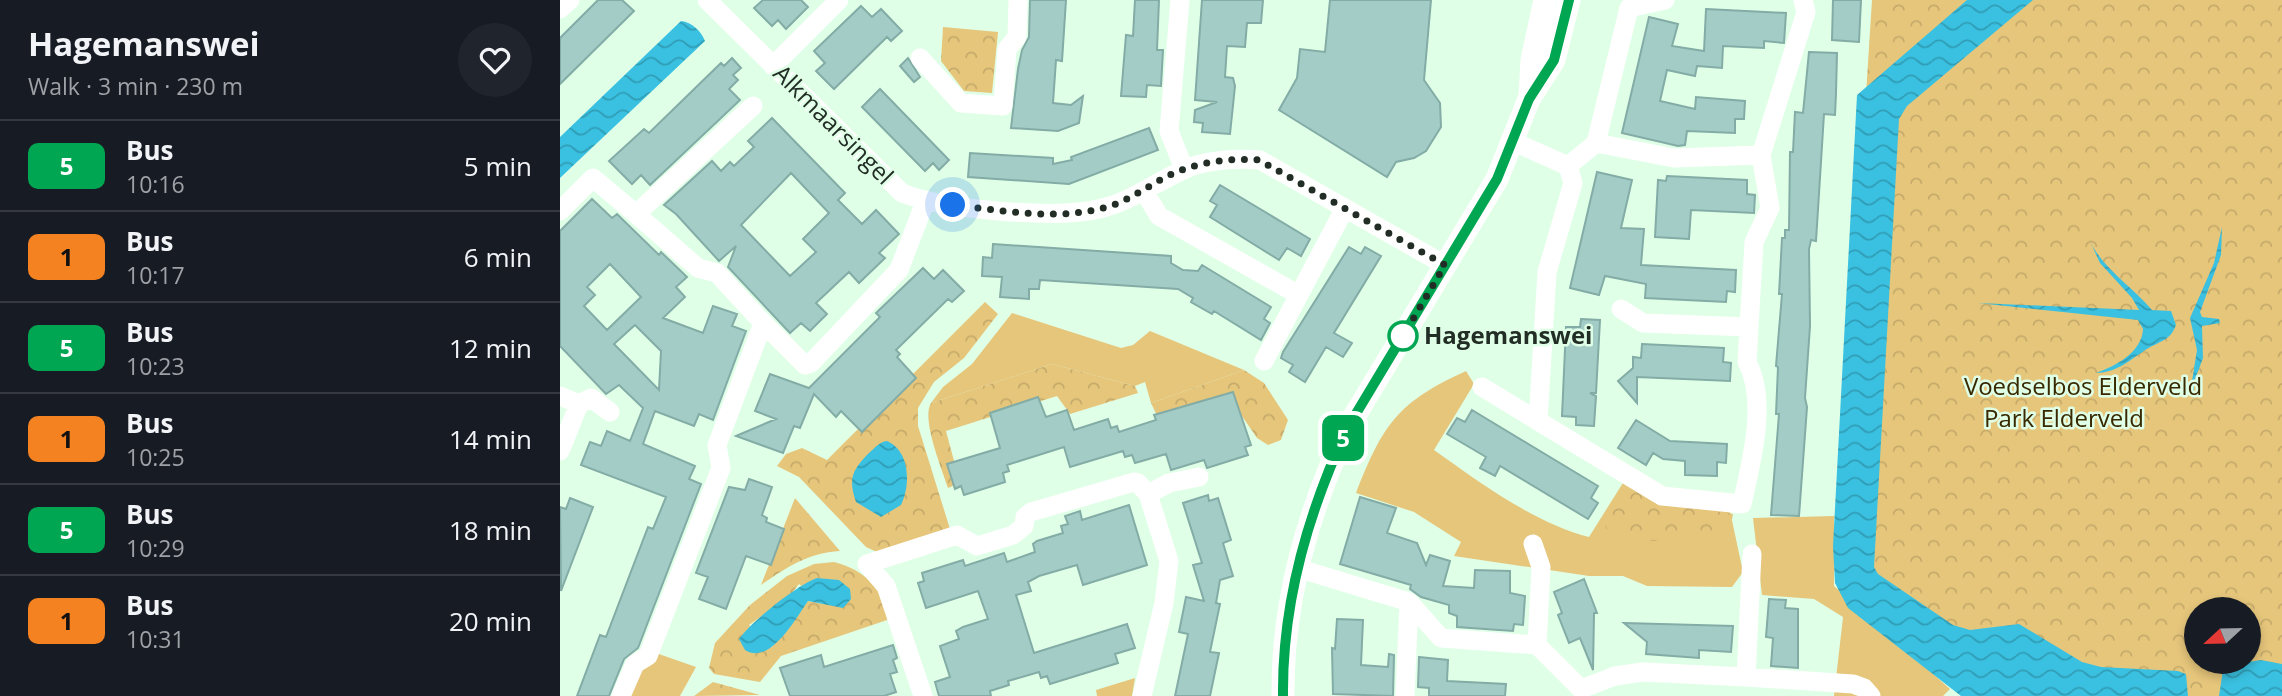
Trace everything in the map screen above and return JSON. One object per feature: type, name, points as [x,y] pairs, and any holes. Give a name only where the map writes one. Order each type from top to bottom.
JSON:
[{"type":"street","points":[[560,9],[570,0]]},
{"type":"street","name":"Alkmaarsingel","points":[[707,0],[902,193],[925,202],[1063,215],[1104,208],[1144,191],[1184,169],[1239,158],[1259,160],[1445,265]]},
{"type":"street","points":[[773,66],[839,0]]},
{"type":"street","points":[[920,58],[961,103],[1003,106],[1007,49],[1017,37],[1018,0]]},
{"type":"street","points":[[1180,0],[1169,131],[1184,169]]},
{"type":"street","points":[[1529,99],[1532,60],[1545,0]]},
{"type":"street","points":[[1283,696],[1287,615],[1297,568],[1321,488],[1348,427],[1497,179],[1529,99],[1554,60],[1569,0]]},
{"type":"street","points":[[1569,166],[1596,143],[1629,8],[1665,0]]},
{"type":"street","points":[[1482,387],[1661,496],[1742,504],[1754,448],[1757,379],[1747,362],[1754,242],[1770,208],[1761,155],[1806,12],[1803,0]]},
{"type":"street","points":[[636,214],[753,106]]},
{"type":"street","points":[[1514,142],[1569,166]]},
{"type":"street","points":[[1596,143],[1674,158],[1761,155]]},
{"type":"street","points":[[1538,421],[1547,272],[1573,183],[1569,166]]},
{"type":"street","points":[[560,211],[593,178],[698,268],[717,273],[804,365],[810,363],[899,270],[925,202]]},
{"type":"street","points":[[1144,191],[1159,216],[1299,295]]},
{"type":"street","points":[[1264,361],[1345,208]]},
{"type":"street","points":[[1621,309],[1628,310],[1643,323],[1749,327]]},
{"type":"street","points":[[621,696],[635,664],[648,656],[721,468],[717,444],[764,323]]},
{"type":"street","points":[[560,396],[579,404]]},
{"type":"street","points":[[560,451],[579,404],[591,398],[610,412]]},
{"type":"street","points":[[1148,494],[1169,483],[1199,477]]},
{"type":"street","points":[[919,695],[886,586],[867,564],[957,535],[977,546],[1001,539],[1024,526],[1025,517],[1031,512],[1123,482],[1139,482],[1148,494],[1169,561],[1164,603],[1142,696]]},
{"type":"street","points":[[1533,544],[1541,567],[1537,645]]},
{"type":"street","points":[[1746,677],[1752,554]]},
{"type":"street","points":[[1297,568],[1409,603],[1441,638],[1537,645],[1580,693],[1615,676],[1643,672],[1853,684],[1867,692]]},
{"type":"street","points":[[1405,696],[1409,603]]},
{"type":"green space","name":"Park Elderveld","points":[[1872,0],[2282,0],[2282,696],[1967,696],[1835,583]]},
{"type":"green space","points":[[943,27],[998,32],[992,93],[964,91],[941,61]]},
{"type":"green space","points":[[985,302],[998,314],[964,358],[934,382],[918,408],[918,426],[950,529],[877,552],[866,547],[799,477],[777,466],[786,454],[802,448],[827,460]]},
{"type":"green space","points":[[1012,313],[1121,348],[1133,345],[1150,331],[1244,370],[1151,403],[1145,382],[1135,386],[1052,364],[931,403],[943,387],[972,364]]},
{"type":"green space","points":[[1052,364],[1135,386],[1138,393],[1070,414],[1057,396],[946,431],[960,483],[948,488],[930,432],[931,403]]},
{"type":"green space","points":[[1244,370],[1264,383],[1288,420],[1281,440],[1268,445],[1257,438],[1231,400],[1159,420],[1151,403]]},
{"type":"green space","points":[[1466,371],[1474,384],[1434,450],[1489,489],[1528,512],[1589,537],[1626,478],[1730,511],[1743,572],[1732,587],[1647,586],[1623,576],[1589,576],[1454,556],[1461,542],[1414,512],[1356,493],[1375,449],[1396,418],[1424,393]]},
{"type":"green space","points":[[1630,483],[1698,509],[1733,514],[1730,530],[1662,541],[1624,539],[1611,534],[1605,525]]},
{"type":"green space","points":[[795,498],[840,551],[808,558],[761,585]]},
{"type":"green space","points":[[1834,516],[1834,586],[1950,689],[1943,696],[1834,696],[1843,617],[1814,599],[1762,595],[1753,518]]},
{"type":"green space","points":[[834,562],[864,576],[877,589],[893,618],[781,656],[760,682],[714,674],[709,668],[715,643],[750,605],[787,576],[814,564]],"holes":[[[799,584],[824,604],[808,601],[772,647],[749,625],[789,597]]]},
{"type":"green space","points":[[656,653],[696,667],[680,696],[626,696],[630,686]]},
{"type":"green space","points":[[1135,678],[1132,696],[1097,696],[1096,690]]},
{"type":"green space","points":[[713,682],[760,695],[694,696]]},
{"type":"water","points":[[1967,0],[2033,0],[1907,106],[1899,119],[1874,567],[1878,574],[1953,625],[1970,630],[2019,624],[2082,662],[2101,667],[2178,671],[2186,674],[2188,696],[1961,696],[1848,608],[1835,583],[1833,546],[1857,95]]},
{"type":"water","points":[[681,21],[696,28],[705,41],[560,178],[560,137]]},
{"type":"water","points":[[2222,227],[2221,255],[2200,312],[2202,317],[2219,319],[2220,323],[2202,326],[2203,358],[2194,382],[2194,400],[2192,381],[2197,350],[2190,318],[2214,263]]},
{"type":"water","points":[[2088,237],[2117,276],[2152,310],[2171,311],[2176,325],[2168,338],[2123,365],[2096,373],[2127,357],[2138,345],[2143,329],[2138,320],[1978,303],[2139,310],[2132,298],[2100,263]]},
{"type":"water","points":[[887,441],[900,452],[907,478],[901,505],[881,517],[856,502],[852,481],[855,470],[863,459]]},
{"type":"water","points":[[817,578],[839,580],[850,589],[851,599],[843,608],[808,601],[773,646],[754,653],[745,650],[739,639],[754,623],[775,604]]},
{"type":"water","points":[[2261,660],[2282,664],[2282,696],[2219,696],[2222,674],[2261,674]]},
{"type":"building","points":[[598,0],[622,0],[634,11],[560,84],[560,38]]},
{"type":"building","points":[[763,0],[801,0],[808,7],[786,29],[778,20],[772,26],[754,8]]},
{"type":"building","points":[[1030,0],[1066,0],[1062,61],[1056,60],[1053,103],[1071,105],[1083,96],[1079,123],[1058,131],[1011,128],[1018,69],[1022,50],[1029,37]]},
{"type":"building","points":[[1135,0],[1159,0],[1157,50],[1163,50],[1161,86],[1147,85],[1146,97],[1121,96],[1126,35],[1133,36]]},
{"type":"building","points":[[1202,0],[1263,0],[1261,23],[1247,23],[1245,47],[1227,46],[1225,77],[1233,78],[1235,86],[1230,134],[1202,132],[1203,123],[1194,122],[1195,110],[1217,102],[1195,100]]},
{"type":"building","points":[[1330,0],[1431,0],[1424,80],[1440,103],[1441,127],[1426,151],[1414,158],[1396,162],[1387,177],[1279,110],[1297,78],[1300,49],[1325,52]]},
{"type":"building","points":[[1833,0],[1861,0],[1859,42],[1832,40]]},
{"type":"building","points":[[861,6],[872,17],[881,9],[902,31],[891,41],[887,37],[834,89],[816,71],[825,63],[814,51]]},
{"type":"building","points":[[1706,9],[1786,13],[1784,43],[1764,41],[1764,48],[1723,46],[1722,68],[1697,66],[1695,76],[1667,70],[1660,101],[1695,109],[1696,97],[1745,101],[1744,119],[1735,119],[1735,133],[1687,131],[1685,145],[1678,146],[1622,133],[1649,17],[1678,24],[1672,46],[1704,51]]},
{"type":"building","points":[[1809,52],[1837,53],[1835,115],[1824,114],[1816,241],[1811,240],[1809,249],[1810,326],[1805,398],[1807,407],[1799,516],[1771,515],[1779,414],[1776,414],[1776,366],[1782,294],[1779,294],[1782,238],[1785,238],[1785,230],[1789,230],[1790,152],[1793,152],[1795,112],[1803,113]]},
{"type":"building","points":[[732,58],[741,68],[733,75],[738,80],[729,89],[740,100],[650,185],[641,175],[632,184],[609,161],[644,129],[649,133],[721,63],[724,66]]},
{"type":"building","points":[[908,58],[920,77],[914,82],[900,66]]},
{"type":"building","points":[[880,89],[949,160],[939,170],[933,163],[925,171],[862,107]]},
{"type":"building","points":[[772,118],[845,193],[838,200],[862,224],[876,210],[899,234],[879,253],[885,258],[859,283],[849,272],[816,303],[827,314],[810,331],[801,323],[790,333],[728,267],[736,246],[719,261],[676,214],[664,205],[712,161],[721,171],[730,162],[734,166],[754,147],[748,141]],"holes":[[[791,173],[829,213],[803,239],[816,252],[790,276],[741,225]]]},
{"type":"building","points":[[1149,128],[1158,150],[1069,184],[968,177],[970,153],[1053,158],[1053,164],[1072,160],[1071,157]]},
{"type":"building","points":[[1597,172],[1632,180],[1621,228],[1644,229],[1641,265],[1736,270],[1735,292],[1727,291],[1726,302],[1645,298],[1646,284],[1605,276],[1599,295],[1570,288]]},
{"type":"building","points":[[1667,176],[1747,180],[1747,194],[1755,195],[1754,213],[1691,210],[1689,239],[1655,237],[1658,180],[1666,181]]},
{"type":"building","points":[[1220,185],[1310,239],[1301,256],[1287,248],[1279,260],[1210,217],[1217,205],[1210,201]]},
{"type":"building","points":[[592,199],[612,218],[617,214],[659,255],[661,252],[687,277],[676,287],[685,297],[663,318],[703,333],[713,306],[737,314],[732,326],[746,331],[713,420],[699,414],[694,426],[655,411],[643,444],[695,466],[689,479],[701,484],[638,648],[624,659],[609,696],[577,696],[600,635],[606,637],[648,527],[653,529],[666,497],[581,465],[590,442],[601,446],[607,431],[630,441],[643,408],[619,385],[606,394],[560,346],[560,231]],"holes":[[[610,264],[641,297],[607,330],[584,306],[595,295],[587,287]],[[635,325],[661,351],[659,390],[614,344]]]},
{"type":"building","points":[[993,244],[1171,256],[1171,263],[1183,270],[1198,271],[1202,265],[1271,307],[1264,319],[1270,323],[1261,340],[1214,311],[1212,314],[1191,302],[1193,298],[1178,289],[1040,280],[1039,289],[1029,289],[1029,299],[1000,297],[1002,277],[982,276],[983,257],[992,258]]},
{"type":"building","points":[[1349,247],[1361,254],[1365,247],[1381,256],[1334,333],[1352,343],[1343,357],[1326,347],[1305,382],[1289,372],[1293,365],[1281,358]]},
{"type":"building","points":[[923,268],[934,279],[943,270],[964,291],[952,302],[948,299],[896,350],[900,354],[897,357],[916,378],[862,432],[841,411],[836,417],[814,394],[800,428],[794,426],[783,453],[736,436],[776,419],[755,411],[770,374],[809,388],[880,317],[876,313]]},
{"type":"building","points":[[1581,319],[1600,320],[1596,393],[1590,393],[1596,396],[1594,426],[1576,425],[1576,417],[1562,416],[1566,327],[1580,327]]},
{"type":"building","points":[[1642,344],[1724,348],[1723,362],[1731,363],[1730,381],[1637,377],[1637,403],[1618,381],[1633,368],[1633,357],[1641,358]]},
{"type":"building","points":[[1233,392],[1251,445],[1245,447],[1248,455],[1207,468],[1204,460],[1171,470],[1166,454],[1135,463],[1132,455],[1125,457],[1123,451],[1070,467],[1064,447],[1007,465],[1009,471],[1003,473],[1005,482],[964,495],[961,486],[955,489],[947,464],[1000,448],[990,413],[1038,397],[1046,417],[1067,410],[1074,430],[1108,419],[1111,428],[1117,426],[1119,432],[1156,420],[1154,415]]},
{"type":"building","points":[[1472,410],[1598,486],[1591,498],[1598,503],[1588,519],[1500,466],[1495,476],[1480,468],[1486,457],[1447,434],[1457,418],[1465,422]]},
{"type":"building","points":[[1636,420],[1670,441],[1727,444],[1726,463],[1717,462],[1717,476],[1685,475],[1685,461],[1663,459],[1653,453],[1646,465],[1618,448]]},
{"type":"building","points":[[749,479],[772,487],[762,515],[767,518],[766,522],[784,529],[771,565],[746,556],[726,609],[699,599],[708,577],[696,573],[729,487],[745,490]]},
{"type":"building","points":[[1208,495],[1209,501],[1218,498],[1231,540],[1223,543],[1233,576],[1220,580],[1216,603],[1220,604],[1210,652],[1219,653],[1210,696],[1175,696],[1188,634],[1179,632],[1186,597],[1204,601],[1193,565],[1202,563],[1183,503]]},
{"type":"building","points":[[1360,497],[1396,508],[1387,533],[1417,543],[1426,565],[1430,555],[1450,561],[1443,586],[1474,588],[1475,570],[1510,571],[1510,593],[1525,596],[1523,625],[1514,624],[1513,631],[1457,627],[1457,616],[1449,613],[1449,605],[1421,597],[1410,589],[1411,585],[1340,564]]},
{"type":"building","points":[[570,498],[593,507],[561,591],[560,507],[566,509]]},
{"type":"building","points":[[1129,505],[1147,565],[1083,585],[1077,565],[1039,576],[1028,582],[1031,591],[1016,595],[1034,653],[1127,624],[1135,648],[1115,654],[1118,663],[1050,684],[1047,676],[1041,678],[1039,672],[1008,681],[1009,685],[990,691],[991,696],[939,696],[935,682],[950,677],[940,646],[959,639],[956,631],[963,627],[988,619],[978,591],[926,608],[918,583],[924,581],[922,573],[963,560],[965,566],[1004,553],[1007,562],[1035,552],[1033,544],[1037,541],[1063,533],[1061,526],[1068,524],[1065,516],[1080,511],[1082,520]]},
{"type":"building","points":[[1584,579],[1597,613],[1594,613],[1593,670],[1580,638],[1569,643],[1558,615],[1562,613],[1554,592]]},
{"type":"building","points":[[1769,599],[1786,600],[1785,608],[1798,609],[1798,668],[1771,666],[1773,638],[1766,637]]},
{"type":"building","points":[[1337,619],[1363,620],[1361,665],[1388,667],[1389,654],[1394,655],[1393,696],[1333,694],[1332,648],[1335,649]]},
{"type":"building","points":[[1624,623],[1733,626],[1731,652],[1699,650],[1699,658],[1646,654],[1647,642]]},
{"type":"building","points":[[893,645],[897,658],[893,660],[897,672],[890,674],[896,692],[884,696],[790,696],[780,668],[821,655],[824,667]]},
{"type":"building","points":[[1419,657],[1448,660],[1447,681],[1506,684],[1505,696],[1429,696],[1429,688],[1418,687]]},
{"type":"bus line","name":"5","points":[[1283,696],[1282,664],[1287,615],[1307,527],[1330,466],[1348,427],[1497,179],[1529,99],[1554,60],[1569,0]]},
{"type":"place","name":"Hagemanswei","points":[[1403,336]]},
{"type":"route","points":[[953,205],[1063,215],[1104,208],[1144,191],[1184,169],[1239,158],[1259,160],[1445,265],[1397,346],[1403,336]]},
{"type":"park label","name":"Voedselbos Elderveld","points":[[2083,387]]}]
